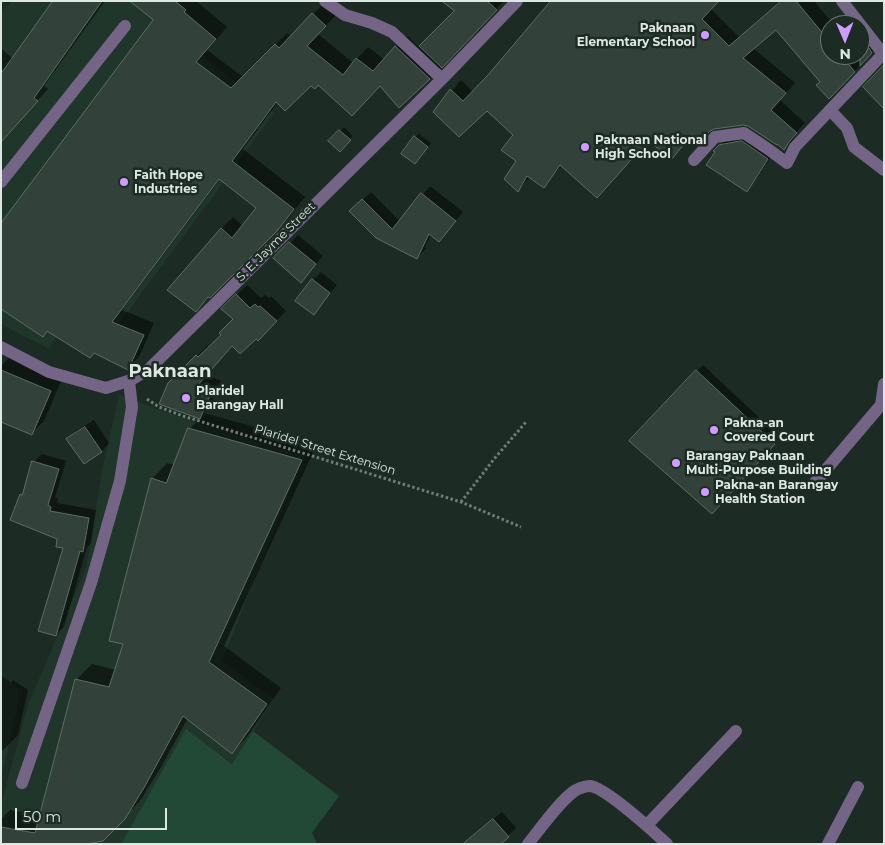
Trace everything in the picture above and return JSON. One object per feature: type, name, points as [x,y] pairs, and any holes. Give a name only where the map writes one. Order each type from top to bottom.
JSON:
[{"type":"street","points":[[325,1],[345,15],[372,23],[392,32],[442,79]]},
{"type":"street","name":"S. E. Jayme Street","points":[[1,347],[49,372],[106,388],[130,381],[149,369],[442,79],[517,1]]},
{"type":"street","points":[[694,160],[715,137],[744,133],[787,163],[795,147],[883,54],[842,1]]},
{"type":"street","points":[[1,182],[125,26]]},
{"type":"street","points":[[830,110],[847,128],[854,147],[884,170]]},
{"type":"street","points":[[22,783],[91,584],[120,481],[132,407],[130,381]]},
{"type":"street","points":[[813,485],[882,406],[884,384]]},
{"type":"street","points":[[647,826],[736,731]]},
{"type":"street","points":[[528,844],[569,796],[578,789],[589,786],[610,796],[667,844]]},
{"type":"street","points":[[828,844],[858,787]]},
{"type":"path","name":"Plaridel Street Extension","points":[[130,381],[150,402],[183,416],[461,502],[521,528]]},
{"type":"path","points":[[461,502],[494,458],[526,422]]},
{"type":"shaded area","points":[[13,1],[135,1],[274,113],[108,339],[72,313],[49,349],[1,324],[1,11]]},
{"type":"shaded area","points":[[119,395],[188,420],[304,456],[222,661],[274,699],[233,764],[186,730],[121,844],[1,844],[1,804],[28,705],[86,568],[103,466]]},
{"type":"shaded area","points":[[1,675],[21,691],[1,779]]},
{"type":"shaded area","points":[[186,729],[232,764],[253,731],[339,796],[312,833],[317,844],[121,844]]},
{"type":"building","points":[[53,1],[102,1],[34,98],[38,101],[1,142],[1,74]]},
{"type":"building","name":"Faith Hope Industries","points":[[130,1],[175,1],[186,10],[184,12],[216,39],[196,62],[231,88],[275,44],[279,48],[312,13],[326,26],[307,46],[343,75],[356,58],[373,71],[395,46],[430,79],[399,108],[380,86],[352,116],[318,85],[315,89],[311,86],[285,111],[276,102],[232,161],[294,209],[277,231],[210,298],[208,297],[196,312],[167,290],[221,228],[232,238],[256,208],[219,179],[112,322],[144,335],[128,370],[94,353],[90,358],[47,331],[43,337],[1,309],[1,223],[153,20]]},
{"type":"building","points":[[442,1],[487,1],[497,10],[442,68],[419,46],[454,11]]},
{"type":"building","name":"Paknaan National High School","points":[[551,1],[719,1],[702,19],[729,46],[781,1],[796,1],[820,30],[820,65],[849,65],[855,72],[829,99],[816,85],[820,82],[776,30],[743,58],[786,93],[771,110],[797,133],[784,150],[748,126],[743,125],[714,129],[700,141],[692,134],[672,159],[648,141],[597,198],[560,165],[544,188],[527,176],[518,192],[504,179],[516,161],[501,150],[513,135],[487,111],[459,137],[433,112],[450,89],[463,101],[488,75]]},
{"type":"building","points":[[884,65],[884,109],[863,87]]},
{"type":"building","points":[[339,130],[351,140],[340,152],[328,141]]},
{"type":"building","points":[[414,136],[428,147],[415,164],[401,154]]},
{"type":"building","points":[[742,141],[768,159],[747,192],[706,165],[715,152],[713,151],[719,145]]},
{"type":"building","points":[[421,193],[456,221],[439,242],[429,234],[417,259],[376,238],[349,211],[362,199],[392,229]]},
{"type":"building","points":[[289,242],[316,264],[301,283],[273,258]]},
{"type":"building","points":[[312,279],[330,293],[314,315],[295,301]]},
{"type":"building","points":[[236,294],[250,308],[255,304],[258,307],[260,306],[277,321],[258,341],[256,339],[240,354],[232,346],[198,385],[212,391],[200,419],[159,404],[168,383],[196,355],[198,357],[221,335],[219,333],[233,319],[221,309]]},
{"type":"building","points":[[1,370],[51,391],[32,435],[1,422]]},
{"type":"building","name":"Pakna-an Covered Court","points":[[696,370],[775,444],[712,514],[629,441]]},
{"type":"building","points":[[85,427],[102,452],[84,464],[66,439]]},
{"type":"building","points":[[188,428],[302,460],[209,662],[267,704],[232,754],[183,716],[125,819],[103,841],[86,844],[1,844],[1,827],[35,833],[75,679],[109,687],[123,644],[109,641],[151,478],[166,483]]},
{"type":"building","points":[[32,461],[59,469],[48,505],[51,507],[50,511],[89,518],[83,552],[80,551],[56,636],[38,631],[63,548],[56,547],[57,539],[10,520],[20,494],[22,495]]},
{"type":"building","points":[[493,819],[509,837],[501,844],[463,844]]},
{"type":"place","name":"Paknaan Elementary School","points":[[705,35]]},
{"type":"place","name":"Paknaan National High School","points":[[585,147]]},
{"type":"place","name":"Faith Hope Industries","points":[[124,182]]},
{"type":"place","name":"Plaridel Barangay Hall","points":[[186,398]]},
{"type":"place","name":"Pakna-an Covered Court","points":[[714,430]]},
{"type":"place","name":"Barangay Paknaan Multi-Purpose Building","points":[[676,463]]},
{"type":"place","name":"Pakna-an Barangay Health Station","points":[[705,492]]},
{"type":"district","name":"Paknaan","points":[[170,372]]}]
